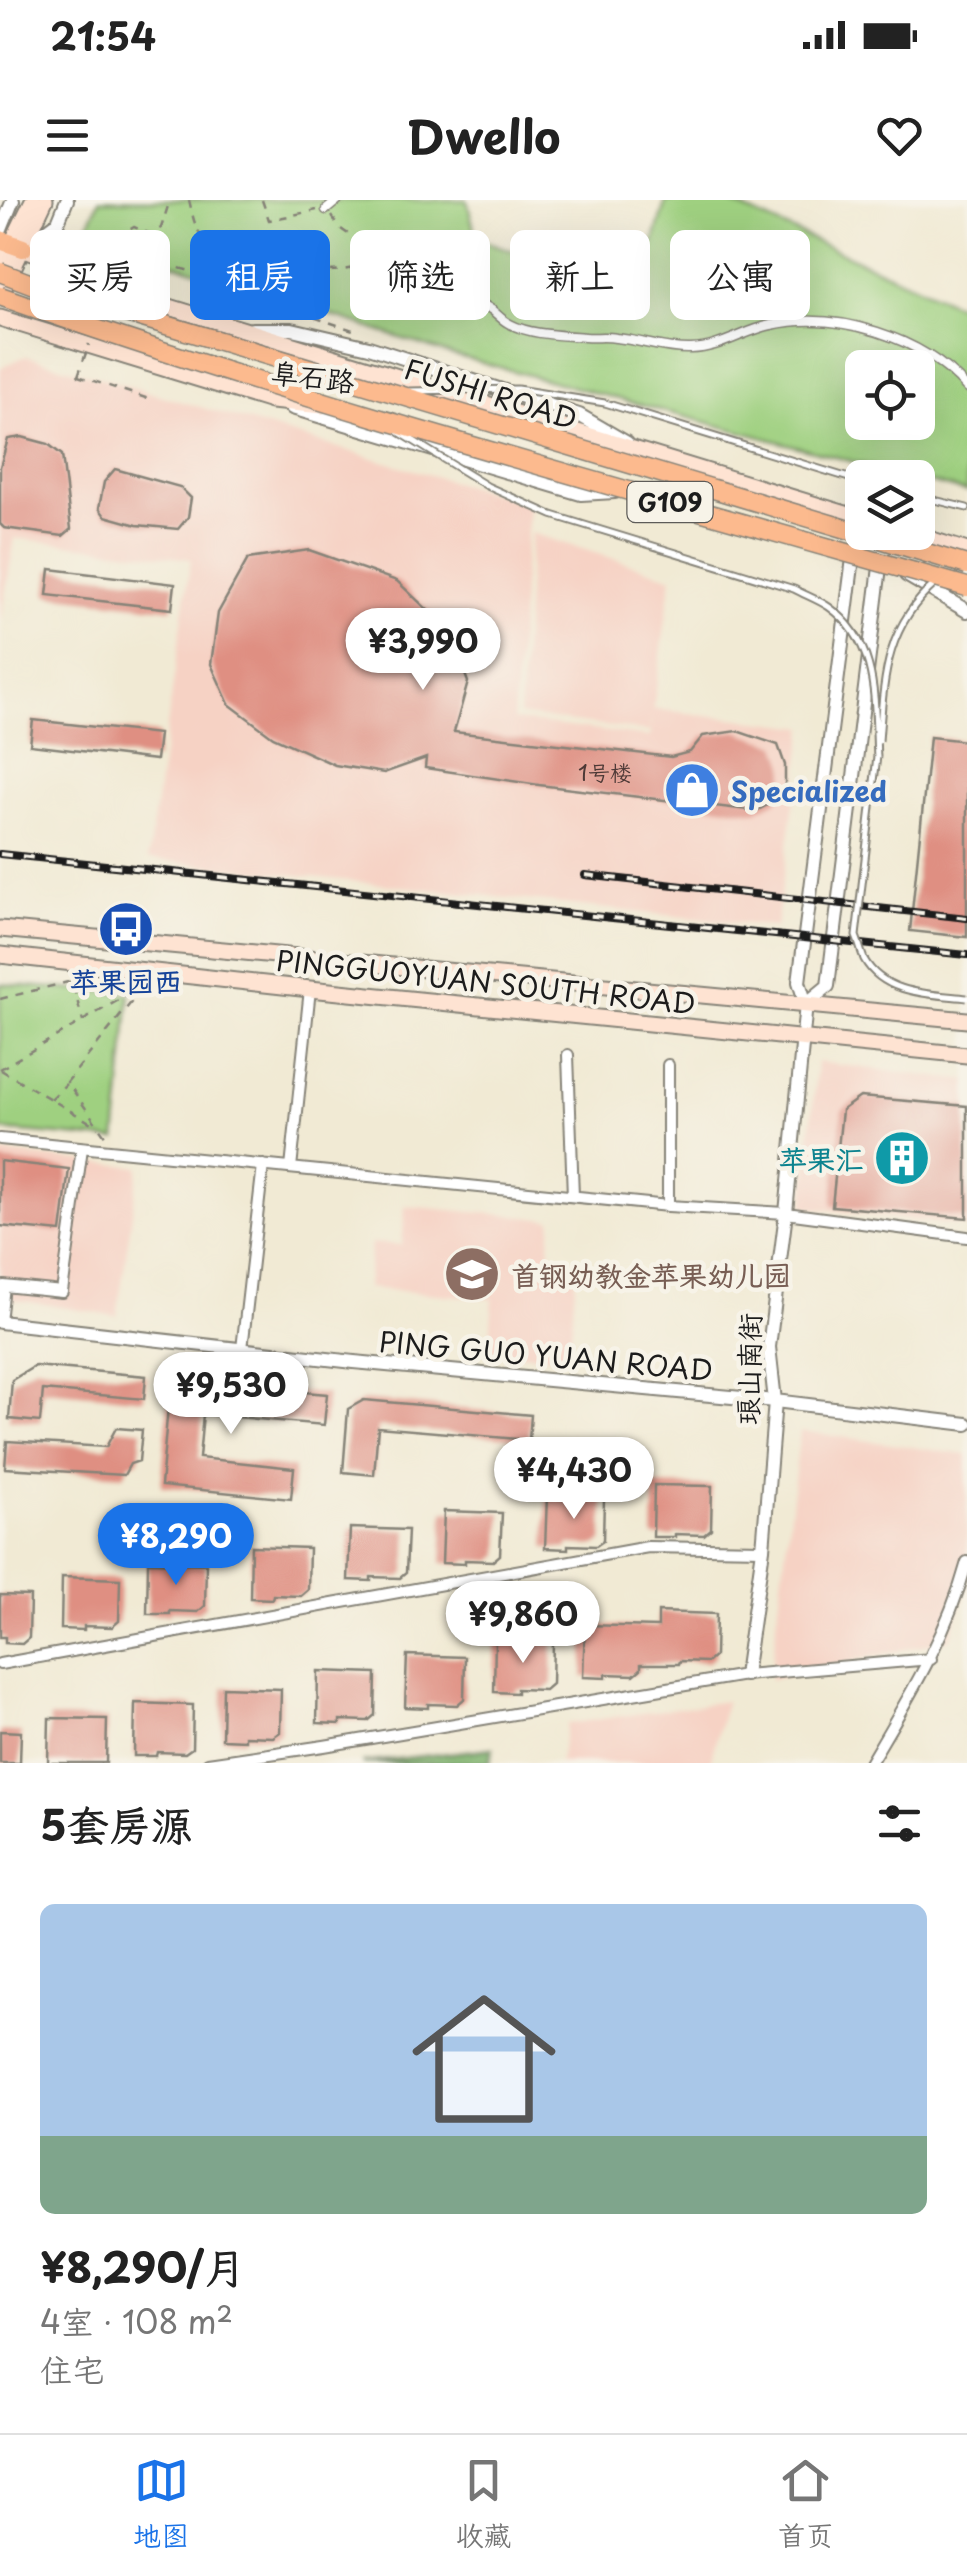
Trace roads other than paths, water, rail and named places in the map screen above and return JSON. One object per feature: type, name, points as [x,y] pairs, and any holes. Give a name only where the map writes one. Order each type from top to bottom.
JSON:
[{"type":"highway","name":"FUSHI ROAD","points":[[0,270],[70,296],[964,565]]},
{"type":"highway","name":"FUSHI ROAD","points":[[0,296],[374,416],[967,590]]},
{"type":"main road","points":[[0,270],[8,241],[32,200]]},
{"type":"main road","points":[[0,296],[8,241],[45,200]]},
{"type":"main road","name":"阜石路","points":[[8,241],[163,305],[845,514]]},
{"type":"main road","name":"阜石路","points":[[0,318],[271,401],[390,412],[906,575],[967,590]]},
{"type":"main road","points":[[935,541],[967,551]]},
{"type":"main road","name":"PINGGUOYUAN SOUTH ROAD","points":[[0,929],[967,1020]]},
{"type":"main road","name":"PINGGUOYUAN SOUTH ROAD","points":[[0,955],[967,1054]]},
{"type":"street","points":[[14,200],[8,241],[58,222],[68,200]]},
{"type":"street","points":[[326,210],[338,200]]},
{"type":"street","points":[[490,310],[509,324],[532,331],[614,337],[677,349],[716,347],[772,325],[855,324],[922,352],[967,388]]},
{"type":"street","points":[[271,401],[581,494],[642,490]]},
{"type":"street","points":[[853,558],[799,982],[806,1004],[828,986],[880,566]]},
{"type":"street","name":"阜石路","points":[[906,575],[967,611]]},
{"type":"street","points":[[291,1168],[310,988]]},
{"type":"street","name":"琅山南街","points":[[744,1675],[763,1549],[775,1402],[769,1347],[806,1004]]},
{"type":"street","points":[[568,1055],[574,1196]]},
{"type":"street","points":[[668,1064],[668,1206]]},
{"type":"street","points":[[0,1139],[668,1206],[786,1214],[967,1238]]},
{"type":"street","points":[[0,1322],[4,1286],[62,1292],[82,1148]]},
{"type":"street","points":[[242,1349],[263,1166]]},
{"type":"street","name":"PING GUO YUAN ROAD","points":[[0,1322],[967,1424]]},
{"type":"street","points":[[0,1664],[648,1547],[763,1549]]},
{"type":"street","points":[[870,1763],[931,1660],[967,1562]]},
{"type":"street","points":[[208,1763],[744,1675],[931,1660]]},
{"type":"lane","points":[[388,391],[517,388],[561,394],[605,403],[845,477]]},
{"type":"lane","points":[[374,416],[454,468],[552,514],[794,590],[830,608],[859,638],[872,674],[877,758]]},
{"type":"lane","points":[[935,500],[967,508]]},
{"type":"lane","points":[[947,573],[912,606],[901,624],[886,668],[856,936],[864,958],[876,974],[904,990],[967,998]]},
{"type":"railway","points":[[0,854],[967,955]]},
{"type":"railway","points":[[585,875],[967,918]]},
{"type":"place","name":"Specialized","points":[[692,790]]},
{"type":"place","name":"苹果园西","points":[[126,929]]},
{"type":"place","name":"苹果汇","points":[[902,1158]]},
{"type":"place","name":"首钢幼教金苹果幼儿园","points":[[472,1274]]}]
